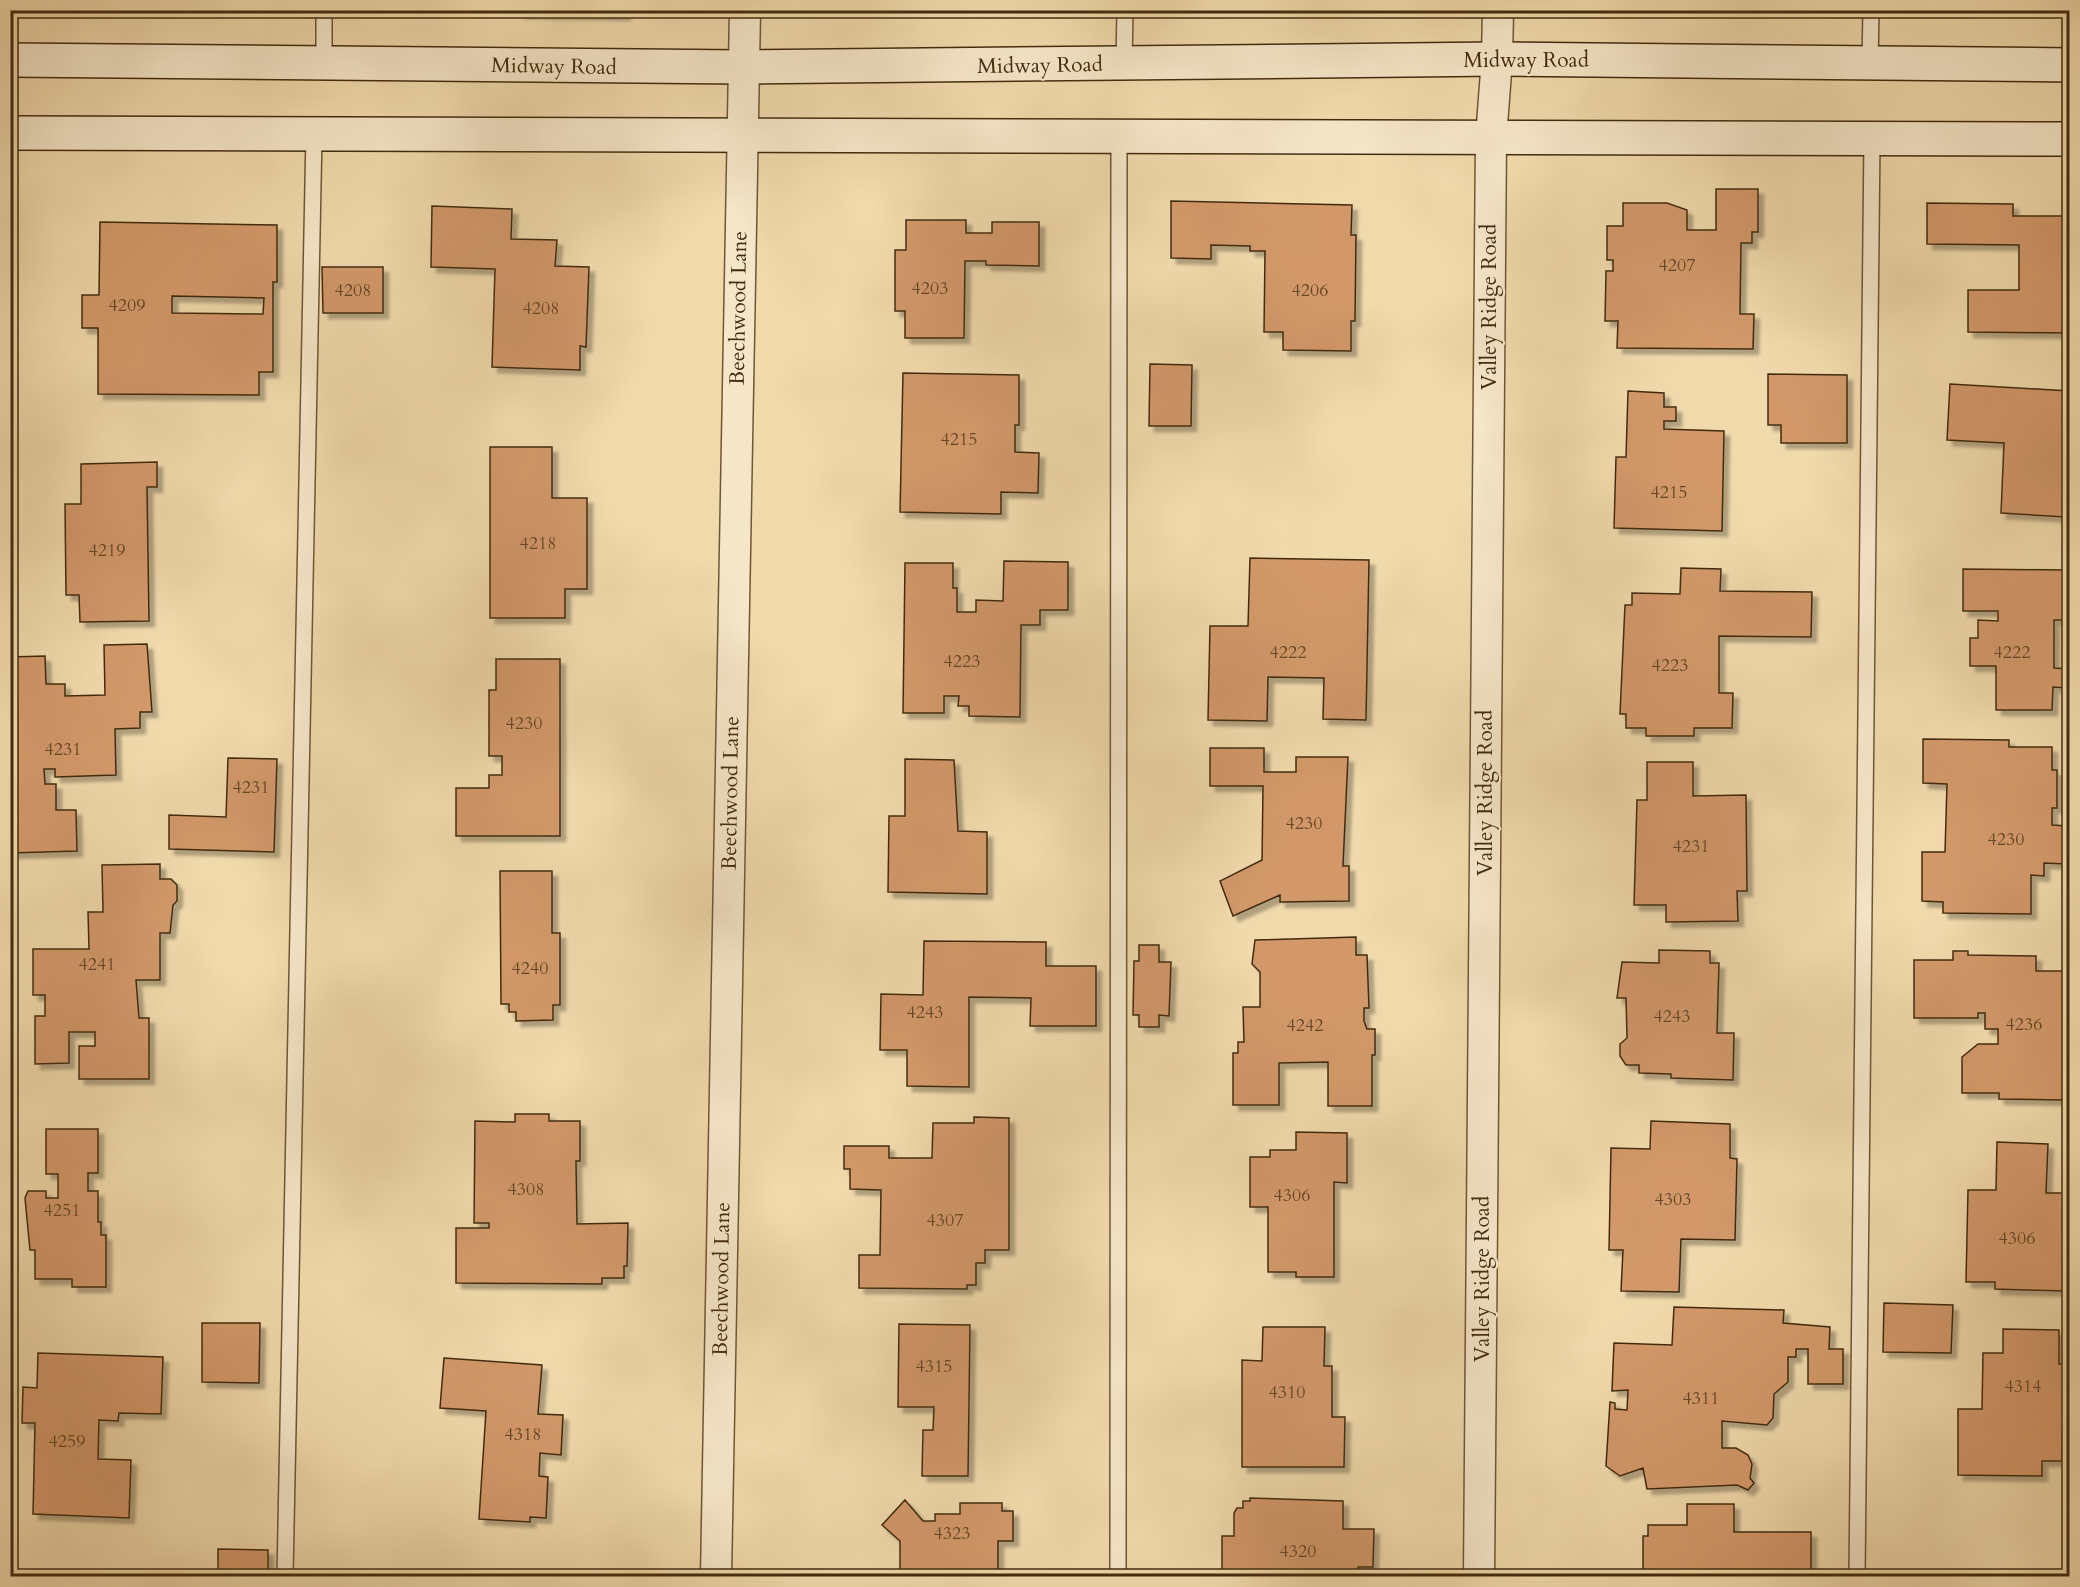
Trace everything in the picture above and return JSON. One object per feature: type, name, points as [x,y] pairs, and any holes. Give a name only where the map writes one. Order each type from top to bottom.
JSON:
[{"type":"main road","name":"Midway Road","points":[[10,60],[743,67],[1497,59],[2070,65]]},
{"type":"main road","points":[[10,133],[2070,139]]},
{"type":"street","name":"Beechwood Lane","points":[[716,1576],[745,10]]},
{"type":"street","name":"Valley Ridge Road","points":[[1479,1576],[1491,138],[1498,10]]},
{"type":"lane","points":[[324,10],[324,64]]},
{"type":"lane","points":[[1124,64],[1125,10]]},
{"type":"lane","points":[[1870,64],[1871,10]]},
{"type":"lane","points":[[285,1576],[314,134]]},
{"type":"lane","points":[[1118,1576],[1119,137]]},
{"type":"lane","points":[[1857,1576],[1872,139]]},
{"type":"building","points":[[520,10],[625,10],[625,15],[520,13]]},
{"type":"building","points":[[1716,189],[1758,189],[1758,232],[1752,232],[1752,243],[1741,243],[1740,314],[1754,314],[1753,349],[1617,348],[1618,321],[1605,321],[1606,271],[1613,271],[1613,260],[1607,260],[1607,226],[1623,226],[1623,203],[1667,203],[1687,210],[1687,230],[1716,230]]},
{"type":"building","points":[[1171,201],[1352,205],[1351,235],[1356,235],[1355,321],[1351,321],[1351,351],[1283,350],[1283,332],[1264,332],[1265,251],[1250,251],[1250,246],[1211,245],[1211,259],[1171,258]]},
{"type":"building","points":[[1927,203],[2013,204],[2013,216],[2070,216],[2070,333],[1968,332],[1968,290],[2019,290],[2019,245],[1927,244]]},
{"type":"building","points":[[432,206],[512,209],[511,239],[557,240],[555,266],[589,267],[586,347],[580,346],[580,370],[492,367],[495,269],[431,267]]},
{"type":"building","points":[[906,220],[966,220],[966,233],[992,233],[992,222],[1039,222],[1039,266],[986,265],[986,261],[965,261],[964,338],[905,338],[905,311],[895,311],[895,250],[906,250]]},
{"type":"building","points":[[100,222],[277,225],[277,282],[273,282],[273,372],[259,372],[259,395],[98,394],[98,328],[82,328],[82,295],[99,295]],"holes":[[[172,296],[264,298],[263,314],[172,313]]]},
{"type":"building","points":[[322,267],[383,267],[383,313],[323,313]]},
{"type":"building","points":[[1150,364],[1192,365],[1191,426],[1149,426]]},
{"type":"building","points":[[903,373],[1019,375],[1019,425],[1015,425],[1015,452],[1039,453],[1038,493],[1001,492],[1001,514],[900,512]]},
{"type":"building","points":[[1768,374],[1847,375],[1847,443],[1781,443],[1781,425],[1768,425]]},
{"type":"building","points":[[1950,384],[2070,391],[2070,454],[2066,517],[2001,513],[2004,443],[1947,440]]},
{"type":"building","points":[[1628,391],[1664,393],[1664,407],[1676,407],[1676,421],[1664,421],[1664,429],[1724,431],[1722,531],[1614,528],[1616,457],[1626,457]]},
{"type":"building","points":[[490,447],[552,447],[552,498],[587,498],[587,589],[565,589],[565,618],[490,618]]},
{"type":"building","points":[[157,462],[157,487],[147,487],[149,621],[80,622],[79,595],[66,595],[65,504],[81,504],[81,464]]},
{"type":"building","points":[[1250,558],[1369,560],[1366,720],[1323,719],[1324,678],[1268,677],[1267,721],[1208,720],[1210,626],[1248,626]]},
{"type":"building","points":[[1004,561],[1068,562],[1068,610],[1040,610],[1040,625],[1021,625],[1020,717],[969,716],[969,706],[958,706],[959,696],[944,696],[944,713],[903,713],[905,563],[953,563],[953,588],[957,588],[957,612],[976,612],[976,600],[1003,601]]},
{"type":"building","points":[[1681,568],[1721,569],[1720,591],[1812,592],[1811,637],[1719,636],[1719,693],[1733,693],[1732,728],[1694,728],[1694,736],[1646,736],[1646,728],[1626,728],[1626,714],[1620,714],[1625,605],[1632,605],[1632,593],[1680,594]]},
{"type":"building","points":[[1963,569],[2070,570],[2070,620],[2054,620],[2054,668],[2069,669],[2068,688],[2053,687],[2052,710],[1996,710],[1996,666],[1970,666],[1970,638],[1978,638],[1978,620],[1998,621],[1998,611],[1963,611]]},
{"type":"building","points":[[147,644],[152,712],[140,712],[140,728],[115,729],[116,775],[55,777],[55,769],[44,769],[45,784],[56,784],[56,810],[76,810],[77,851],[10,853],[10,657],[45,656],[46,684],[65,684],[65,696],[105,695],[104,645]]},
{"type":"building","points":[[496,659],[560,659],[560,836],[456,836],[456,788],[489,788],[489,775],[502,775],[502,756],[489,756],[489,690],[496,690]]},
{"type":"building","points":[[1923,739],[2009,740],[2009,747],[2052,747],[2052,770],[2057,770],[2057,808],[2052,808],[2052,825],[2067,826],[2067,864],[2044,863],[2044,876],[2031,875],[2031,914],[1943,913],[1943,902],[1922,901],[1922,852],[1945,852],[1947,784],[1923,783]]},
{"type":"building","points":[[1210,748],[1264,748],[1264,772],[1296,772],[1296,757],[1348,757],[1343,866],[1349,866],[1349,901],[1280,902],[1280,895],[1233,916],[1220,881],[1262,860],[1263,786],[1210,786]]},
{"type":"building","points":[[228,758],[277,759],[274,852],[169,849],[169,815],[226,817]]},
{"type":"building","points":[[905,759],[954,760],[958,831],[987,832],[987,894],[888,892],[889,816],[905,816]]},
{"type":"building","points":[[1647,762],[1693,762],[1693,796],[1746,795],[1747,891],[1737,891],[1738,921],[1666,922],[1666,905],[1634,905],[1637,800],[1647,800]]},
{"type":"building","points":[[160,864],[160,879],[171,879],[177,885],[177,901],[173,905],[170,933],[160,933],[160,980],[136,980],[139,1018],[149,1018],[149,1079],[79,1079],[79,1046],[95,1046],[95,1032],[69,1032],[69,1063],[35,1064],[35,1016],[45,1016],[45,995],[33,995],[33,949],[89,949],[88,912],[103,912],[102,865]]},
{"type":"building","points":[[500,871],[552,871],[552,933],[560,933],[560,1005],[553,1005],[553,1020],[516,1021],[516,1012],[509,1012],[509,1004],[501,1004]]},
{"type":"building","points":[[1356,937],[1356,955],[1367,955],[1369,1008],[1364,1008],[1364,1021],[1367,1029],[1375,1029],[1375,1055],[1372,1055],[1372,1106],[1328,1106],[1328,1062],[1279,1063],[1279,1105],[1233,1105],[1233,1053],[1238,1053],[1238,1042],[1244,1042],[1243,1007],[1260,1007],[1260,972],[1252,964],[1255,940]]},
{"type":"building","points":[[924,941],[1046,942],[1046,966],[1096,966],[1096,1026],[1030,1026],[1031,998],[969,997],[969,1087],[907,1086],[907,1050],[880,1050],[881,994],[923,995]]},
{"type":"building","points":[[1139,945],[1159,945],[1159,962],[1171,962],[1169,1016],[1159,1015],[1159,1027],[1139,1027],[1139,1015],[1133,1015],[1134,961],[1139,961]]},
{"type":"building","points":[[1659,950],[1710,951],[1710,963],[1719,963],[1717,1033],[1734,1033],[1733,1080],[1671,1078],[1671,1074],[1639,1073],[1639,1065],[1626,1065],[1620,1056],[1620,1044],[1627,1038],[1626,998],[1617,998],[1622,962],[1659,963]]},
{"type":"building","points":[[1953,951],[1968,951],[1968,955],[2036,956],[2036,971],[2065,971],[2063,1100],[1999,1099],[1999,1093],[1962,1093],[1962,1057],[1978,1044],[1998,1044],[1998,1029],[1985,1029],[1985,1013],[1978,1013],[1978,1018],[1914,1018],[1914,960],[1953,960]]},
{"type":"building","points":[[515,1114],[549,1114],[549,1121],[580,1121],[580,1161],[576,1161],[577,1224],[628,1223],[627,1266],[624,1266],[624,1278],[602,1278],[602,1284],[456,1283],[456,1228],[489,1228],[489,1223],[474,1223],[475,1121],[515,1122]]},
{"type":"building","points":[[974,1117],[1009,1118],[1009,1250],[985,1250],[985,1263],[976,1263],[976,1285],[967,1285],[967,1289],[859,1288],[859,1255],[880,1255],[881,1190],[850,1189],[850,1169],[844,1169],[844,1146],[889,1146],[889,1158],[932,1158],[933,1123],[974,1123]]},
{"type":"building","points":[[1651,1121],[1730,1124],[1730,1158],[1737,1159],[1735,1240],[1681,1239],[1679,1292],[1621,1291],[1623,1250],[1609,1250],[1611,1148],[1650,1149]]},
{"type":"building","points":[[46,1129],[98,1129],[98,1173],[88,1173],[88,1191],[98,1191],[98,1222],[101,1222],[101,1235],[106,1235],[106,1287],[72,1287],[72,1279],[35,1279],[35,1250],[30,1250],[25,1198],[28,1191],[46,1191],[46,1198],[58,1198],[58,1174],[46,1174]]},
{"type":"building","points":[[1296,1132],[1347,1133],[1347,1183],[1334,1182],[1334,1277],[1296,1277],[1296,1272],[1268,1272],[1268,1207],[1250,1207],[1250,1157],[1270,1157],[1270,1150],[1296,1150]]},
{"type":"building","points":[[1997,1142],[2048,1144],[2046,1193],[2067,1193],[2065,1291],[1995,1289],[1995,1282],[1966,1282],[1968,1190],[1996,1190]]},
{"type":"building","points":[[1884,1303],[1953,1305],[1951,1353],[1883,1352]]},
{"type":"building","points":[[1674,1307],[1784,1310],[1783,1323],[1830,1327],[1829,1349],[1843,1349],[1843,1384],[1808,1384],[1808,1349],[1796,1349],[1796,1357],[1788,1357],[1788,1382],[1774,1394],[1773,1418],[1767,1425],[1722,1421],[1722,1448],[1736,1448],[1748,1455],[1752,1464],[1750,1478],[1754,1483],[1748,1490],[1737,1485],[1647,1489],[1643,1468],[1620,1476],[1606,1466],[1610,1402],[1615,1403],[1615,1409],[1627,1410],[1628,1390],[1612,1391],[1614,1343],[1672,1345]]},
{"type":"building","points":[[202,1323],[260,1323],[259,1383],[202,1382]]},
{"type":"building","points":[[899,1324],[970,1325],[968,1476],[922,1476],[923,1430],[933,1430],[934,1407],[898,1407]]},
{"type":"building","points":[[1263,1327],[1325,1327],[1324,1366],[1332,1366],[1332,1417],[1345,1417],[1344,1467],[1242,1467],[1242,1360],[1262,1361]]},
{"type":"building","points":[[2003,1329],[2059,1330],[2059,1364],[2064,1364],[2062,1461],[2042,1461],[2042,1476],[1958,1475],[1958,1409],[1982,1409],[1983,1353],[2003,1353]]},
{"type":"building","points":[[38,1353],[163,1357],[161,1414],[119,1413],[118,1421],[99,1420],[98,1459],[131,1460],[129,1518],[33,1514],[35,1423],[22,1423],[23,1387],[37,1388]]},
{"type":"building","points":[[444,1358],[542,1365],[538,1414],[563,1415],[561,1455],[540,1453],[539,1476],[548,1477],[546,1518],[530,1517],[530,1522],[479,1519],[486,1411],[440,1408]]},
{"type":"building","points":[[1250,1498],[1343,1501],[1343,1529],[1374,1529],[1373,1567],[1358,1567],[1358,1576],[1222,1576],[1222,1536],[1234,1536],[1234,1513],[1237,1508],[1243,1508],[1243,1501],[1250,1501]]},
{"type":"building","points":[[905,1500],[923,1521],[935,1521],[935,1514],[960,1514],[960,1503],[1002,1503],[1002,1511],[1013,1511],[1013,1541],[998,1541],[998,1576],[900,1576],[900,1541],[882,1525]]},
{"type":"building","points":[[1687,1504],[1734,1504],[1734,1532],[1811,1532],[1811,1573],[1643,1576],[1643,1536],[1648,1536],[1648,1525],[1687,1525]]},
{"type":"building","points":[[218,1549],[268,1550],[268,1576],[218,1576]]}]
